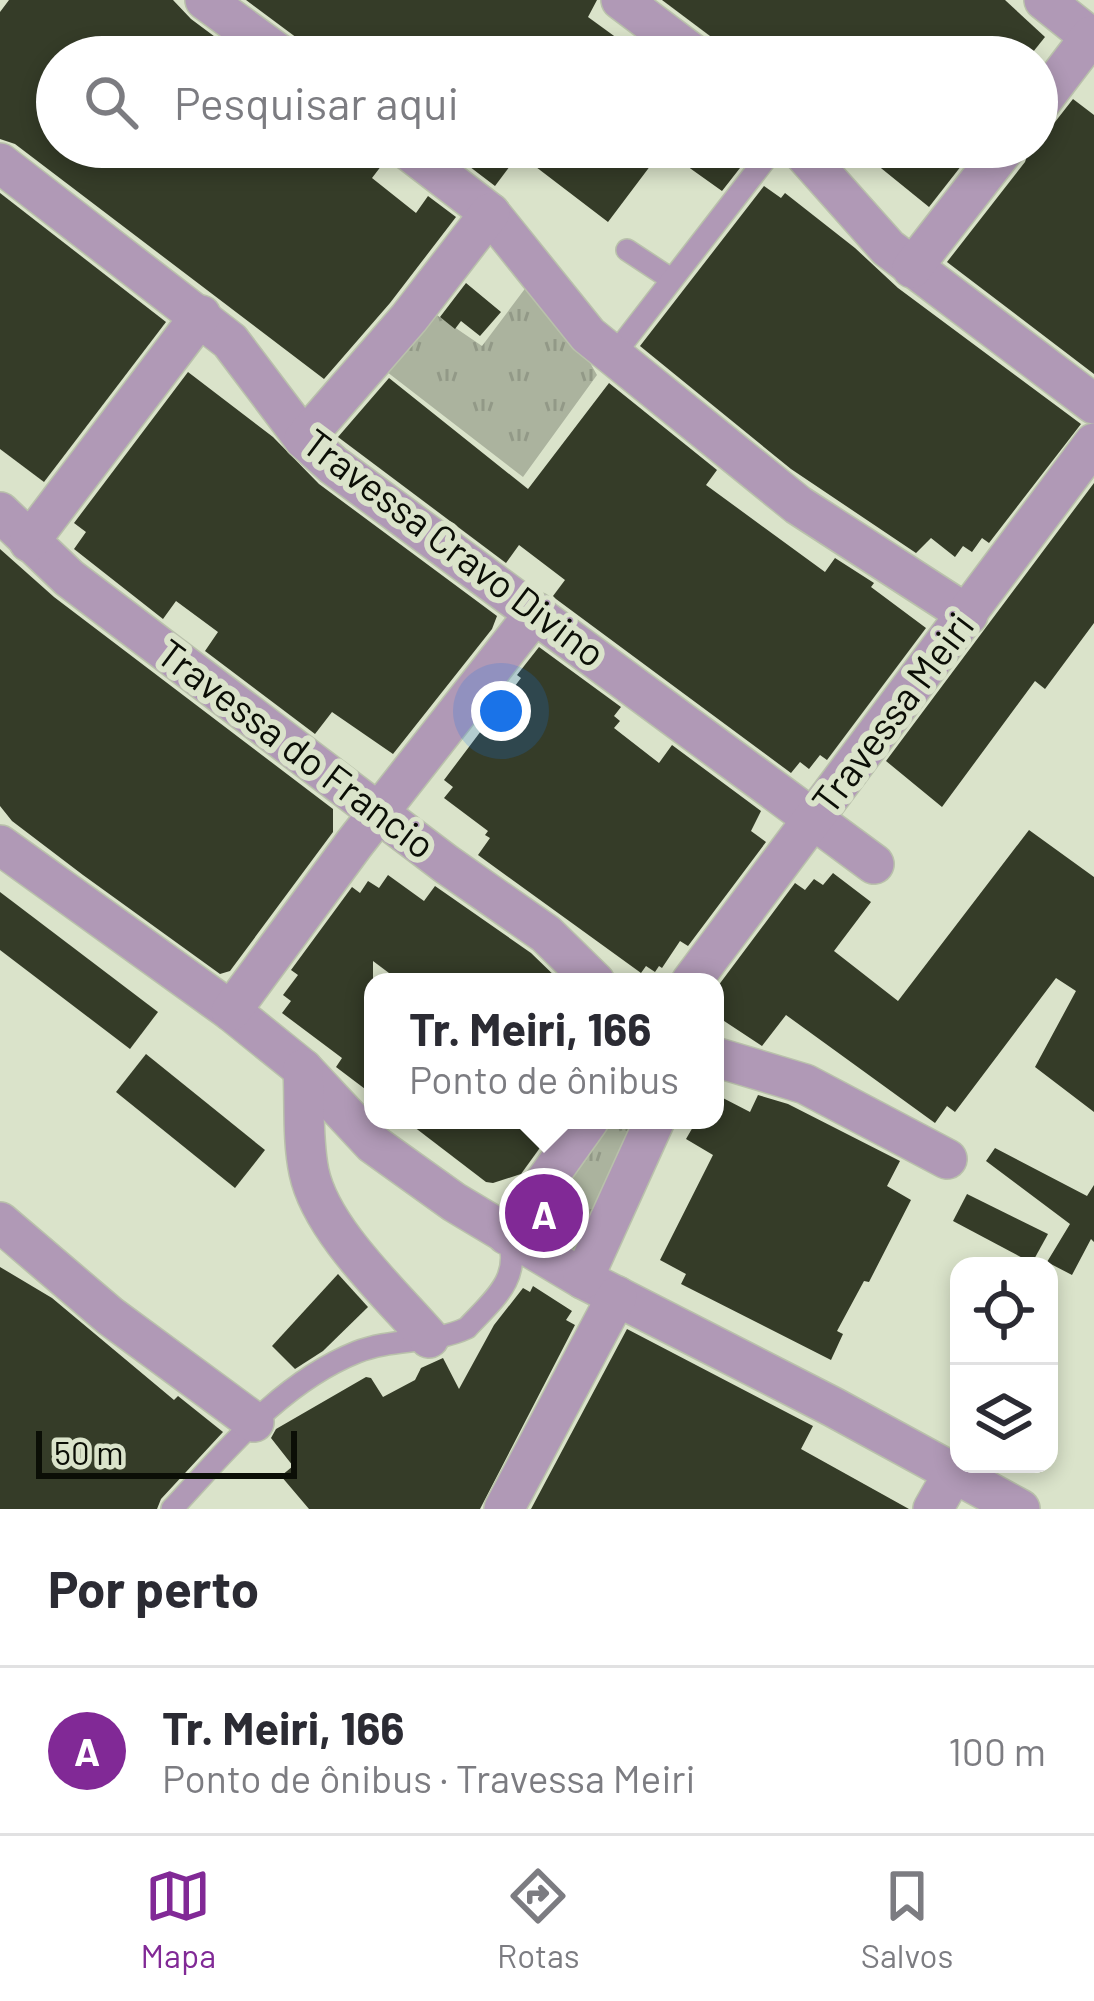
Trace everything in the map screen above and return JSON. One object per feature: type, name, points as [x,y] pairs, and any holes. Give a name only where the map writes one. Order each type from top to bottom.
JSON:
[{"type":"street","points":[[205,0],[254,36]]},
{"type":"street","points":[[621,0],[669,36]]},
{"type":"street","points":[[1044,0],[1093,38],[1058,81]]},
{"type":"street","name":"Travessa Cravo Divino","points":[[0,163],[201,315],[230,341],[304,439],[399,516],[874,864]]},
{"type":"street","points":[[431,168],[490,213],[566,310],[613,356],[798,505],[968,615]]},
{"type":"street","points":[[818,168],[888,248],[1094,404]]},
{"type":"street","points":[[912,268],[990,168]]},
{"type":"street","points":[[304,439],[409,318],[490,213]]},
{"type":"street","points":[[28,542],[201,315]]},
{"type":"street","name":"Travessa Meiri","points":[[698,973],[1094,443]]},
{"type":"street","name":"Travessa do Francio","points":[[0,512],[69,578],[557,943],[586,973]]},
{"type":"street","points":[[231,1011],[536,612]]},
{"type":"street","points":[[0,845],[231,1011],[303,1069],[373,1144],[507,1235],[950,1470]]},
{"type":"street","points":[[724,1060],[805,1084],[947,1159]]},
{"type":"street","points":[[303,1069],[309,1173],[322,1204],[338,1231],[429,1338]]},
{"type":"street","points":[[507,1235],[584,1129]]},
{"type":"street","points":[[504,1509],[600,1287],[653,1129]]},
{"type":"street","points":[[0,1222],[110,1316],[254,1422]]},
{"type":"street","points":[[933,1509],[953,1473]]},
{"type":"street","points":[[956,1473],[1020,1509]]},
{"type":"lane","points":[[613,356],[758,168]]},
{"type":"lane","points":[[627,250],[671,279]]},
{"type":"lane","points":[[172,1509],[254,1422],[308,1377],[356,1353],[462,1331],[490,1304],[514,1265],[507,1235]]},
{"type":"green space","points":[[527,286],[584,352],[597,375],[523,477],[378,365],[425,307],[482,346]]},
{"type":"green space","points":[[590,1129],[641,1129],[578,1257],[539,1236],[532,1223]]},
{"type":"building","points":[[9,0],[173,0],[214,36],[36,36],[36,160],[0,139],[0,12]]},
{"type":"building","points":[[246,0],[597,0],[588,17],[614,36],[294,36]]},
{"type":"building","points":[[662,0],[1005,0],[1044,36],[710,36]]},
{"type":"building","points":[[1073,99],[1094,115],[1094,374],[947,262],[1020,168],[1058,168],[1058,118]]},
{"type":"building","points":[[47,168],[380,168],[372,178],[416,213],[428,196],[456,217],[324,379]]},
{"type":"building","points":[[471,168],[508,168],[495,186]]},
{"type":"building","points":[[537,168],[649,168],[608,222]]},
{"type":"building","points":[[690,168],[740,168],[722,191]]},
{"type":"building","points":[[881,168],[960,168],[929,207]]},
{"type":"building","points":[[764,186],[781,198],[785,193],[898,288],[1081,424],[989,543],[982,538],[972,552],[963,546],[955,557],[931,538],[916,553],[791,469],[640,346]]},
{"type":"building","points":[[0,193],[166,322],[44,482],[0,449]]},
{"type":"building","points":[[466,283],[501,312],[480,336],[461,321],[455,329],[440,317]]},
{"type":"building","points":[[188,372],[273,437],[319,484],[497,616],[492,629],[393,754],[332,712],[315,734],[205,651],[218,632],[176,601],[163,619],[74,549],[86,532],[74,523]]},
{"type":"building","points":[[389,378],[528,489],[609,383],[717,470],[706,485],[825,572],[835,558],[874,583],[871,587],[926,628],[827,760],[820,755],[809,769],[800,762],[791,773],[556,599],[553,596],[565,580],[519,545],[506,563],[338,437]]},
{"type":"building","points":[[1094,483],[1094,623],[1045,689],[1035,681],[942,807],[886,761]]},
{"type":"building","points":[[0,549],[54,597],[333,809],[333,832],[230,971],[220,974],[12,821],[0,806]]},
{"type":"building","points":[[539,647],[621,707],[614,716],[620,721],[614,728],[659,763],[672,745],[761,811],[751,831],[766,842],[688,946],[680,941],[655,972],[646,966],[641,973],[478,855],[490,838],[485,835],[488,831],[444,798],[453,787],[444,780]]},
{"type":"building","points":[[1029,830],[1094,877],[1094,1112],[1035,1067],[1076,991],[1056,978],[955,1112],[947,1106],[935,1123],[786,1015],[762,1046],[724,1021],[724,978],[795,883],[805,890],[814,879],[823,885],[833,873],[871,902],[834,951],[898,1001]]},
{"type":"building","points":[[388,875],[424,901],[435,886],[531,953],[552,973],[389,973],[373,961],[373,973],[364,973],[364,1088],[336,1067],[342,1058],[282,1013],[291,1001],[283,995],[298,975],[291,970],[352,887],[360,893],[368,881],[379,888]]},
{"type":"building","points":[[0,892],[158,1012],[130,1049],[0,950]]},
{"type":"building","points":[[146,1054],[265,1150],[235,1188],[116,1092]]},
{"type":"building","points":[[758,1095],[788,1104],[900,1161],[887,1186],[911,1200],[869,1282],[864,1281],[837,1331],[843,1334],[831,1360],[681,1284],[686,1274],[660,1260],[713,1155],[686,1139],[692,1129],[724,1129],[724,1099],[750,1112]]},
{"type":"building","points":[[417,1129],[554,1129],[521,1174],[486,1182]]},
{"type":"building","points":[[995,1148],[1087,1196],[1094,1185],[1094,1242],[1091,1239],[1072,1275],[1058,1268],[1058,1257],[1050,1257],[1070,1224],[986,1161]]},
{"type":"building","points":[[967,1194],[1048,1234],[1035,1257],[1021,1257],[953,1221]]},
{"type":"building","points":[[0,1267],[52,1298],[174,1400],[178,1396],[223,1432],[157,1509],[0,1509]]},
{"type":"building","points":[[338,1274],[368,1307],[323,1351],[295,1369],[272,1346]]},
{"type":"building","points":[[533,1286],[572,1311],[566,1320],[575,1325],[480,1509],[309,1509],[281,1476],[293,1466],[271,1438],[276,1429],[366,1377],[383,1397],[415,1380],[421,1368],[443,1358],[459,1389],[494,1325],[523,1288],[530,1292]]},
{"type":"building","points":[[627,1329],[813,1426],[801,1449],[909,1509],[531,1509]]},
{"type":"place","name":"Tr. Meiri, 166","points":[[544,1213]]}]
